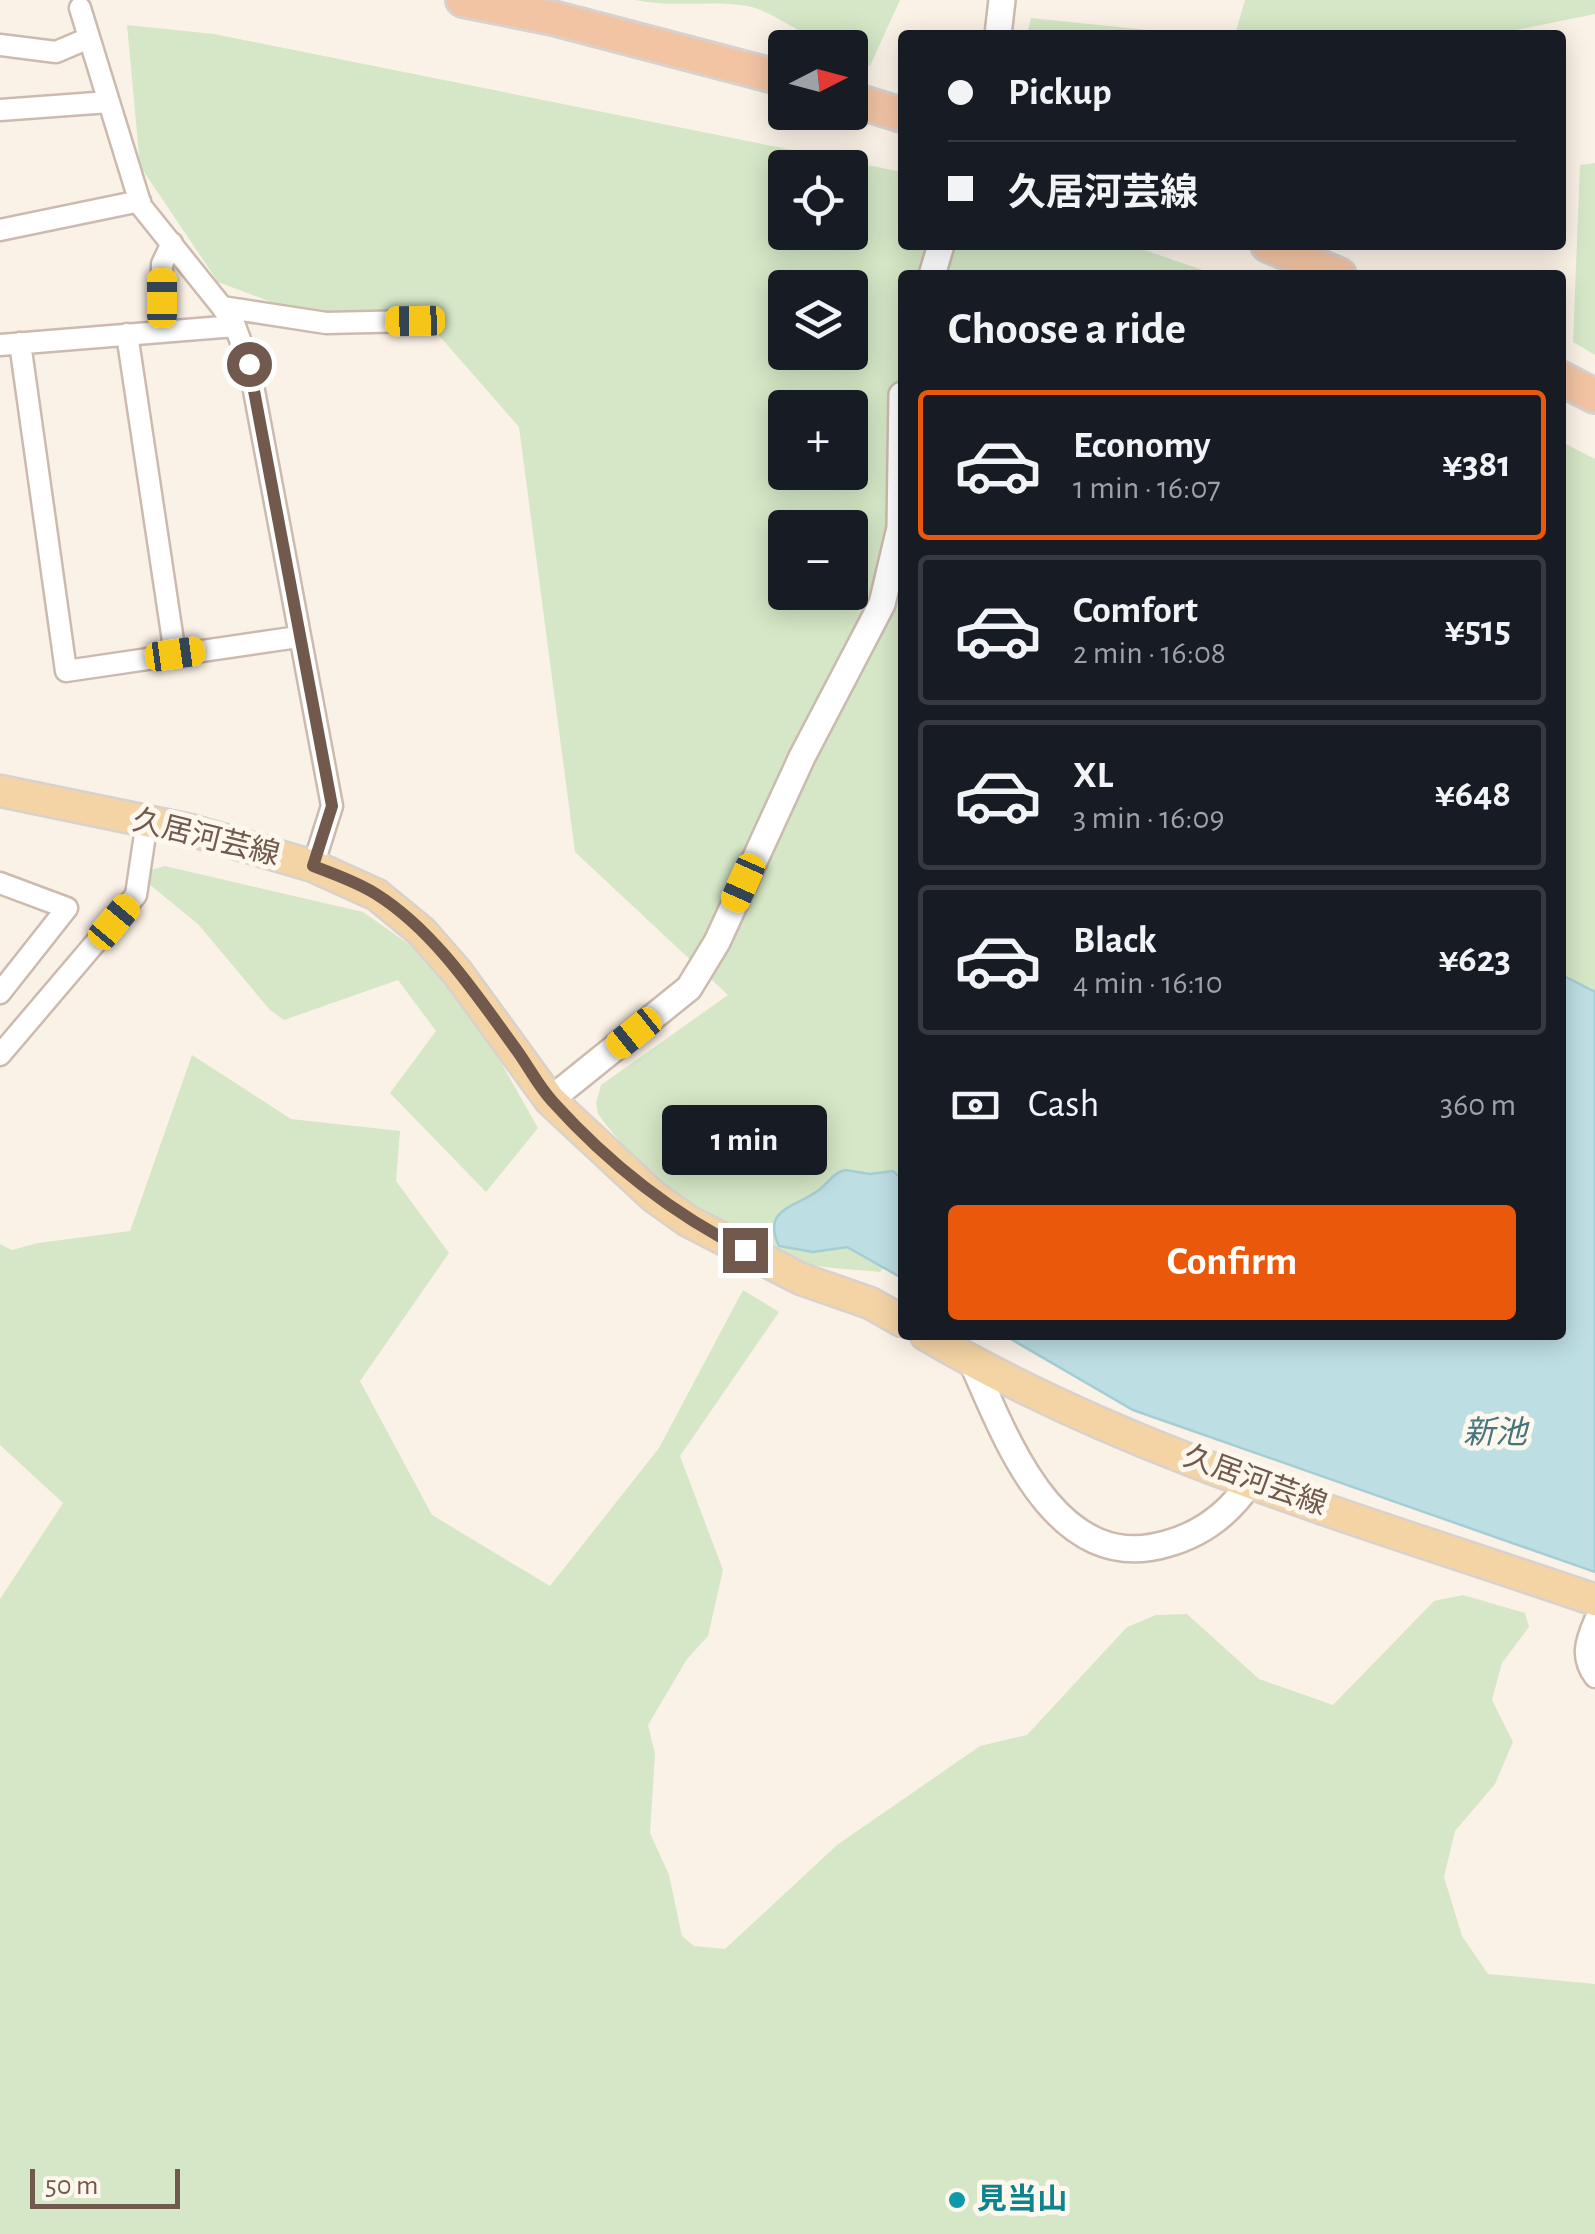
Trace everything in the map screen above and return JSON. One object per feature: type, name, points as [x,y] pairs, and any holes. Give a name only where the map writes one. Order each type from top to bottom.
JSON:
[{"type":"highway","points":[[463,0],[552,18],[768,75]]},
{"type":"highway","points":[[868,105],[898,114]]},
{"type":"highway","points":[[1280,250],[1326,270]]},
{"type":"highway","points":[[1566,381],[1595,396]]},
{"type":"main road","name":"久居河芸線","points":[[0,790],[190,830],[313,866],[377,895],[422,932],[457,972],[550,1100],[653,1196],[688,1221],[801,1279],[870,1302],[898,1320]]},
{"type":"main road","name":"久居河芸線","points":[[935,1340],[972,1362],[1124,1432],[1251,1481],[1595,1600]]},
{"type":"street","points":[[999,30],[1002,0]]},
{"type":"street","points":[[80,8],[140,201],[222,306],[235,326],[249,364],[332,806],[313,866]]},
{"type":"street","points":[[0,45],[56,52],[89,38]]},
{"type":"street","points":[[0,110],[110,102]]},
{"type":"street","points":[[0,230],[140,201]]},
{"type":"street","points":[[162,331],[162,264],[172,243]]},
{"type":"street","points":[[222,306],[326,324],[415,321]]},
{"type":"street","points":[[235,326],[10,344],[66,671],[298,637]]},
{"type":"street","points":[[127,334],[175,654]]},
{"type":"street","points":[[550,1100],[689,988],[717,942],[802,757],[882,604],[898,536]]},
{"type":"street","points":[[0,1056],[136,895],[147,821]]},
{"type":"street","points":[[0,883],[67,908],[0,993]]},
{"type":"street","points":[[972,1362],[1022,1467],[1043,1499],[1061,1518],[1100,1542],[1152,1549],[1174,1542],[1216,1521],[1235,1505],[1251,1481]]},
{"type":"street","points":[[1595,1620],[1584,1654],[1595,1676]]},
{"type":"green space","points":[[635,0],[900,0],[870,66],[868,30],[798,30],[747,6]]},
{"type":"green space","points":[[1245,0],[1595,0],[1595,14],[1517,30],[1236,30]]},
{"type":"green space","points":[[1031,18],[1148,30],[1028,30]]},
{"type":"green space","points":[[127,25],[214,34],[792,150],[768,150],[768,250],[868,250],[868,165],[898,171],[898,250],[1144,250],[1202,270],[898,270],[898,1176],[892,1171],[838,1172],[816,1193],[795,1202],[779,1246],[812,1252],[847,1247],[883,1268],[880,1272],[802,1263],[742,1240],[663,1186],[598,1114],[596,1103],[601,1085],[728,995],[575,852],[519,427],[416,309],[306,315],[218,282],[140,166]]},
{"type":"green space","points":[[1595,163],[1595,355],[1573,342],[1580,165]]},
{"type":"green space","points":[[1566,444],[1595,459],[1595,992],[1566,977]]},
{"type":"green space","points":[[165,866],[363,912],[423,954],[486,1036],[538,1128],[486,1192],[390,1093],[436,1031],[398,980],[284,1020],[270,1010],[198,924],[150,885],[151,870]]},
{"type":"green space","points":[[192,1055],[291,1119],[400,1131],[396,1181],[449,1253],[360,1381],[432,1515],[550,1586],[659,1448],[743,1290],[779,1312],[680,1456],[723,1570],[708,1636],[687,1659],[648,1725],[655,1754],[650,1833],[669,1875],[682,1936],[694,1946],[725,1949],[837,1845],[980,1746],[1027,1735],[1127,1627],[1156,1615],[1187,1614],[1259,1679],[1333,1705],[1434,1601],[1463,1595],[1525,1613],[1529,1627],[1502,1663],[1492,1700],[1513,1742],[1495,1784],[1455,1831],[1444,1877],[1462,1936],[1488,1974],[1595,1984],[1595,2234],[0,2234],[0,1599],[63,1503],[0,1445],[0,1244],[12,1250],[130,1231]]},
{"type":"water","name":"新池","points":[[1566,977],[1595,992],[1595,1572],[1133,1410],[1013,1340],[1566,1340]]},
{"type":"water","points":[[845,1170],[870,1174],[893,1171],[898,1175],[898,1276],[847,1247],[813,1252],[779,1246],[774,1233],[778,1216]]},
{"type":"place","name":"見当山","points":[[957,2200]]},
{"type":"route","points":[[249,364],[332,806],[313,866],[377,895],[422,932],[457,972],[550,1100],[653,1196],[688,1221],[745,1250]]}]
